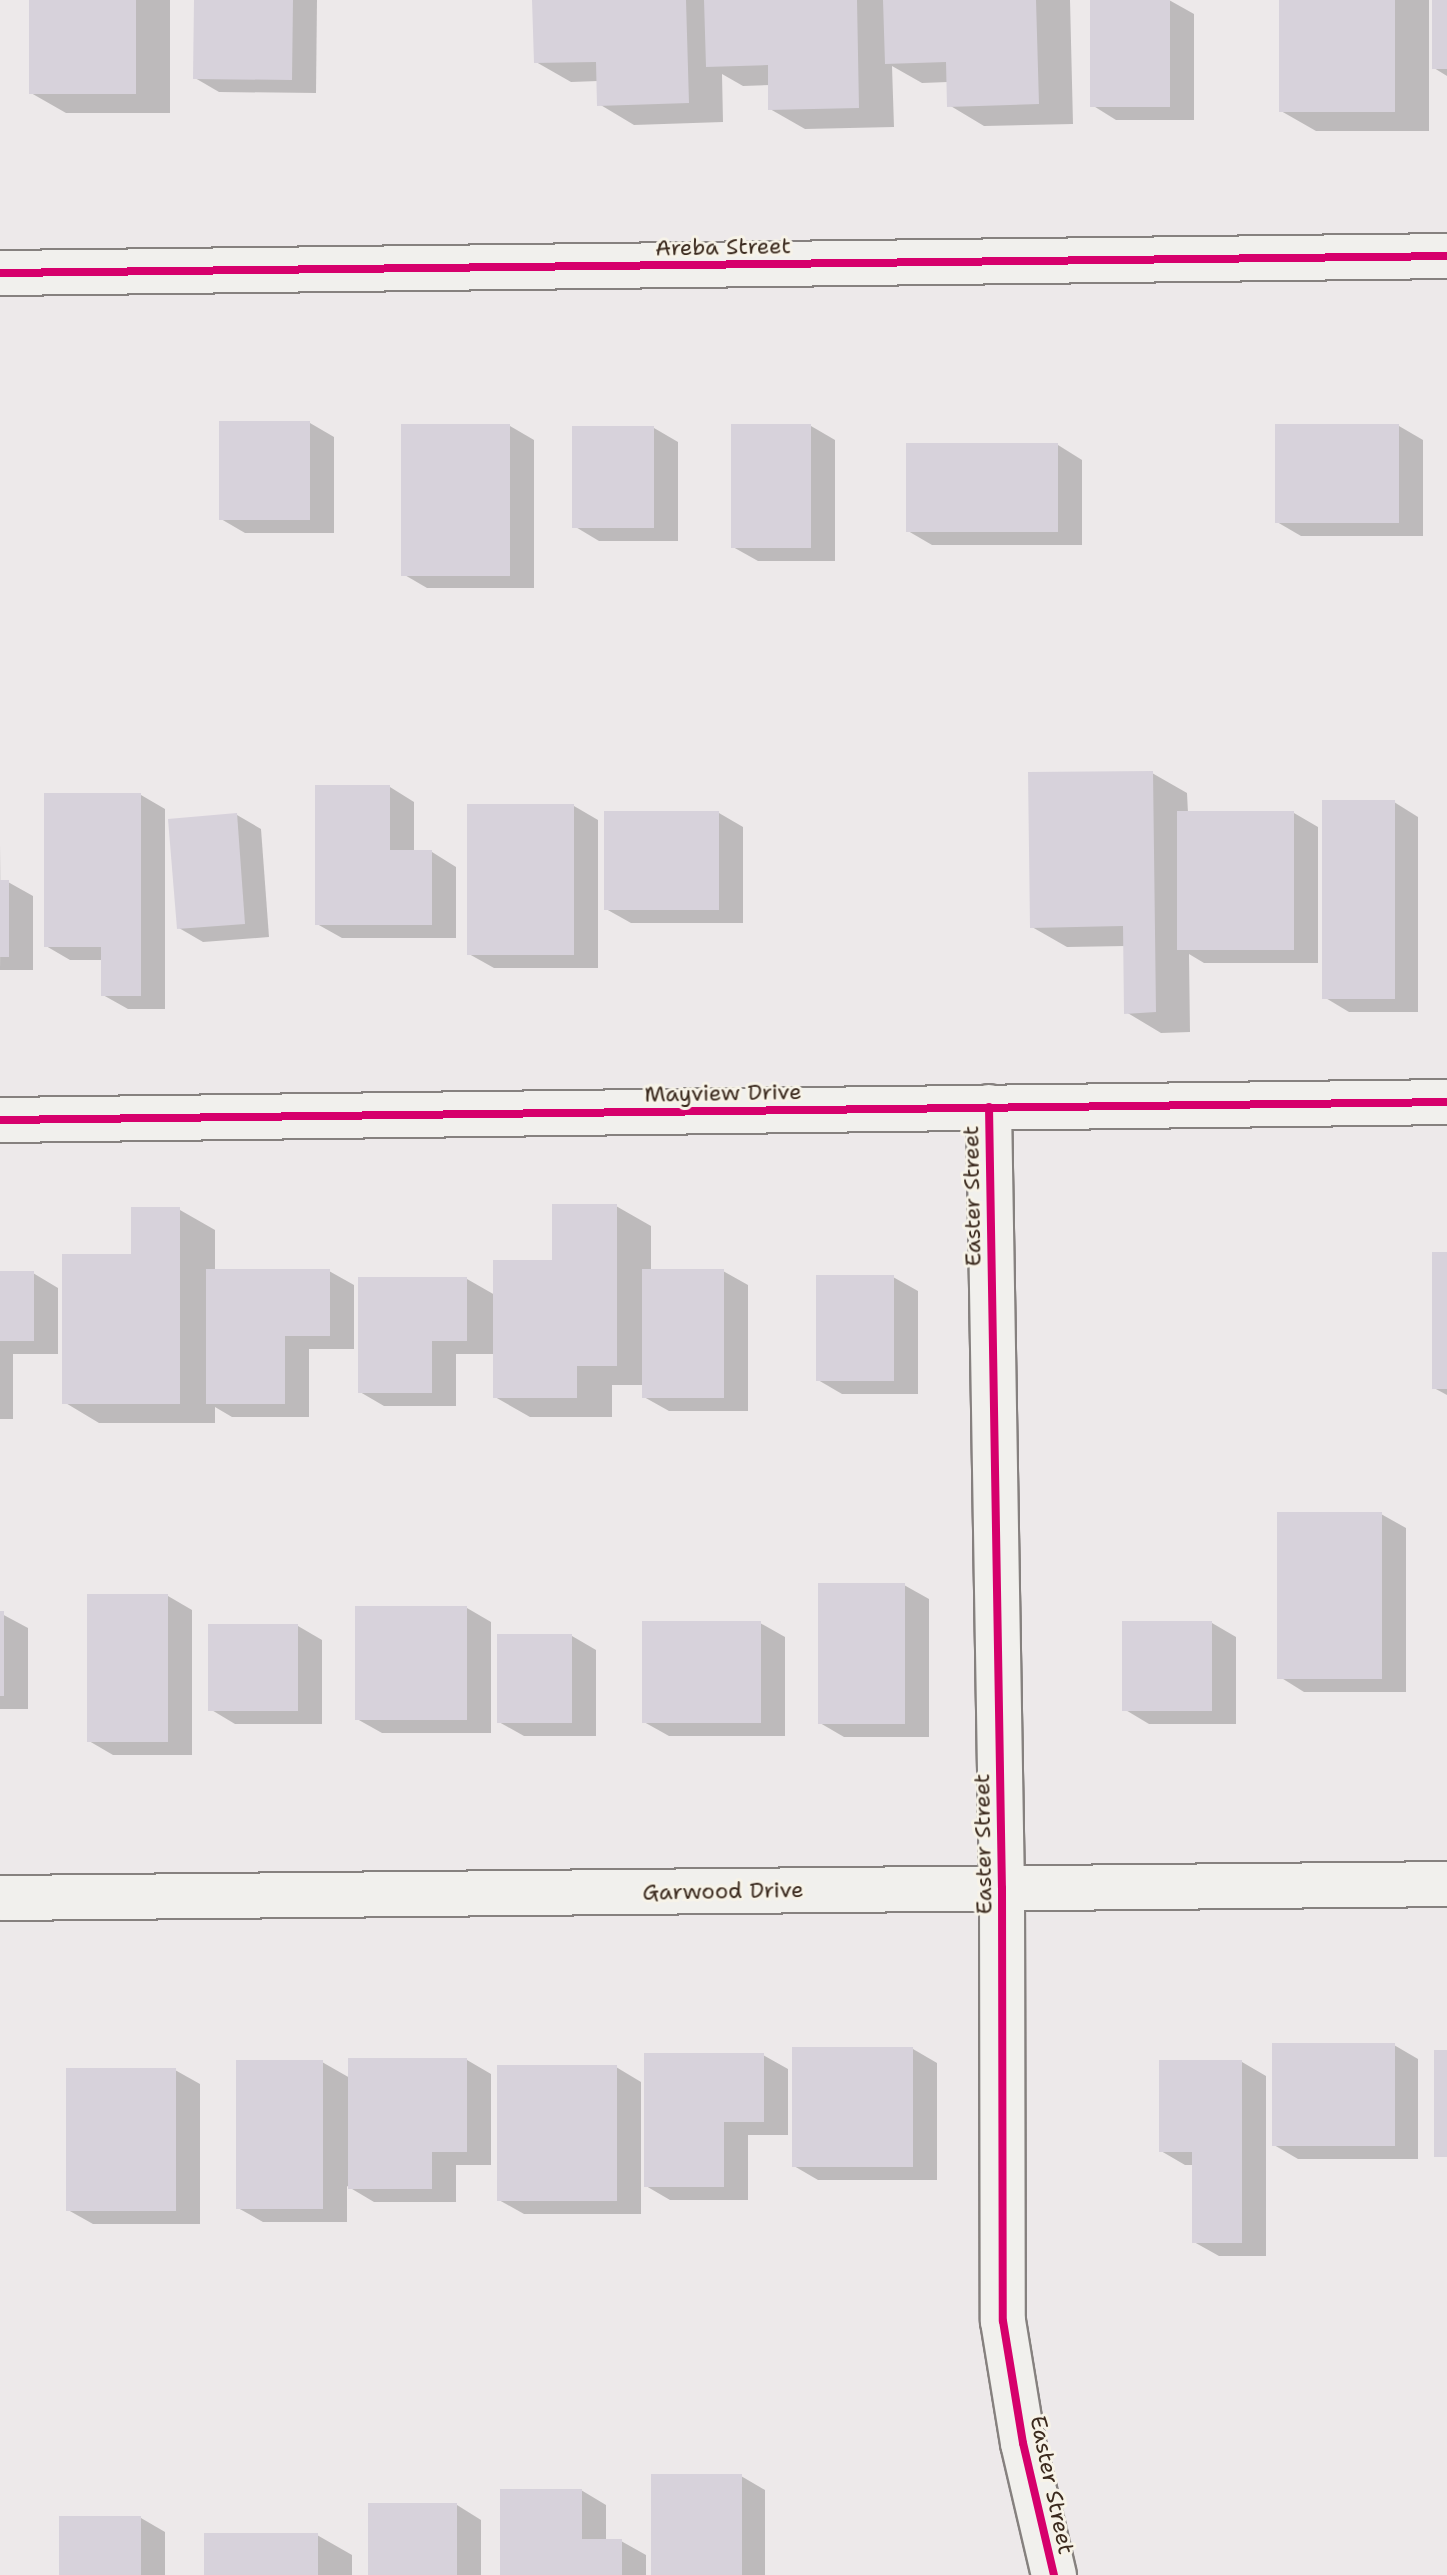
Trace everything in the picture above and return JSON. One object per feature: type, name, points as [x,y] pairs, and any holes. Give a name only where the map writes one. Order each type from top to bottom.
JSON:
[{"type":"street","name":"Areba Street","points":[[0,273],[1447,256]]},
{"type":"street","name":"Mayview Drive","points":[[0,1120],[1447,1102]]},
{"type":"street","name":"Easter Street","points":[[989,1107],[1002,1888],[1003,2321],[1023,2443],[1054,2575]]},
{"type":"street","name":"Garwood Drive","points":[[0,1898],[1447,1884]]},
{"type":"building","points":[[29,0],[136,0],[136,94],[29,94]]},
{"type":"building","points":[[194,0],[293,0],[292,80],[193,79]]},
{"type":"building","points":[[532,0],[686,0],[689,103],[597,106],[596,62],[534,63]]},
{"type":"building","points":[[704,0],[857,0],[859,108],[768,110],[768,65],[706,67]]},
{"type":"building","points":[[883,0],[1036,0],[1039,104],[947,107],[946,62],[885,64]]},
{"type":"building","points":[[1090,0],[1170,0],[1170,107],[1090,107]]},
{"type":"building","points":[[1279,0],[1395,0],[1395,112],[1279,112]]},
{"type":"building","points":[[1432,0],[1447,0],[1447,69],[1432,69]]},
{"type":"building","points":[[219,421],[310,421],[310,520],[219,520]]},
{"type":"building","points":[[401,424],[510,424],[510,576],[401,576]]},
{"type":"building","points":[[731,424],[811,424],[811,548],[731,548]]},
{"type":"building","points":[[1275,424],[1399,424],[1399,523],[1275,523]]},
{"type":"building","points":[[572,426],[654,426],[654,528],[572,528]]},
{"type":"building","points":[[906,443],[1058,443],[1058,532],[906,532]]},
{"type":"building","points":[[1153,771],[1156,1012],[1124,1014],[1123,926],[1030,928],[1028,772]]},
{"type":"building","points":[[315,785],[390,785],[390,850],[432,850],[432,925],[315,925]]},
{"type":"building","points":[[44,793],[141,793],[141,996],[101,996],[101,947],[44,947]]},
{"type":"building","points":[[1322,800],[1395,800],[1395,999],[1322,999]]},
{"type":"building","points":[[467,804],[574,804],[574,955],[467,955]]},
{"type":"building","points":[[604,811],[719,811],[719,910],[604,910]]},
{"type":"building","points":[[1177,811],[1294,811],[1294,950],[1177,950]]},
{"type":"building","points":[[237,813],[245,924],[177,929],[168,819]]},
{"type":"building","points":[[0,880],[9,880],[9,957],[0,957]]},
{"type":"building","points":[[552,1204],[617,1204],[617,1366],[577,1366],[577,1398],[493,1398],[493,1260],[552,1260]]},
{"type":"building","points":[[131,1207],[180,1207],[180,1404],[62,1404],[62,1254],[131,1254]]},
{"type":"building","points":[[1432,1252],[1447,1252],[1447,1389],[1432,1389]]},
{"type":"building","points":[[206,1269],[330,1269],[330,1336],[285,1336],[285,1404],[206,1404]]},
{"type":"building","points":[[642,1269],[724,1269],[724,1398],[642,1398]]},
{"type":"building","points":[[0,1271],[34,1271],[34,1341],[0,1341]]},
{"type":"building","points":[[816,1275],[894,1275],[894,1381],[816,1381]]},
{"type":"building","points":[[358,1277],[467,1277],[467,1341],[432,1341],[432,1393],[358,1393]]},
{"type":"building","points":[[1277,1512],[1382,1512],[1382,1679],[1277,1679]]},
{"type":"building","points":[[818,1583],[905,1583],[905,1724],[818,1724]]},
{"type":"building","points":[[87,1594],[168,1594],[168,1742],[87,1742]]},
{"type":"building","points":[[355,1606],[467,1606],[467,1720],[355,1720]]},
{"type":"building","points":[[0,1611],[4,1611],[4,1696],[0,1696]]},
{"type":"building","points":[[642,1621],[761,1621],[761,1723],[642,1723]]},
{"type":"building","points":[[1122,1621],[1212,1621],[1212,1711],[1122,1711]]},
{"type":"building","points":[[208,1624],[298,1624],[298,1711],[208,1711]]},
{"type":"building","points":[[497,1634],[572,1634],[572,1723],[497,1723]]},
{"type":"building","points":[[1272,2043],[1395,2043],[1395,2146],[1272,2146]]},
{"type":"building","points":[[792,2047],[913,2047],[913,2167],[792,2167]]},
{"type":"building","points":[[1434,2050],[1447,2050],[1447,2157],[1434,2157]]},
{"type":"building","points":[[644,2053],[764,2053],[764,2122],[724,2122],[724,2187],[644,2187]]},
{"type":"building","points":[[348,2058],[467,2058],[467,2152],[432,2152],[432,2189],[348,2189]]},
{"type":"building","points":[[236,2060],[323,2060],[323,2209],[236,2209]]},
{"type":"building","points":[[1159,2060],[1242,2060],[1242,2243],[1192,2243],[1192,2152],[1159,2152]]},
{"type":"building","points":[[497,2065],[617,2065],[617,2201],[497,2201]]},
{"type":"building","points":[[66,2068],[176,2068],[176,2211],[66,2211]]},
{"type":"building","points":[[651,2474],[742,2474],[742,2575],[651,2575]]},
{"type":"building","points":[[500,2489],[582,2489],[582,2539],[622,2539],[622,2575],[500,2575]]},
{"type":"building","points":[[368,2503],[457,2503],[457,2575],[368,2575]]},
{"type":"building","points":[[59,2516],[141,2516],[141,2575],[59,2575]]},
{"type":"building","points":[[204,2533],[318,2533],[318,2575],[204,2575]]},
{"type":"cycle path","points":[[0,273],[1447,256]]},
{"type":"cycle path","points":[[0,1120],[1447,1102]]},
{"type":"cycle path","points":[[989,1107],[1002,1888],[1003,2321],[1023,2443],[1054,2575]]}]
